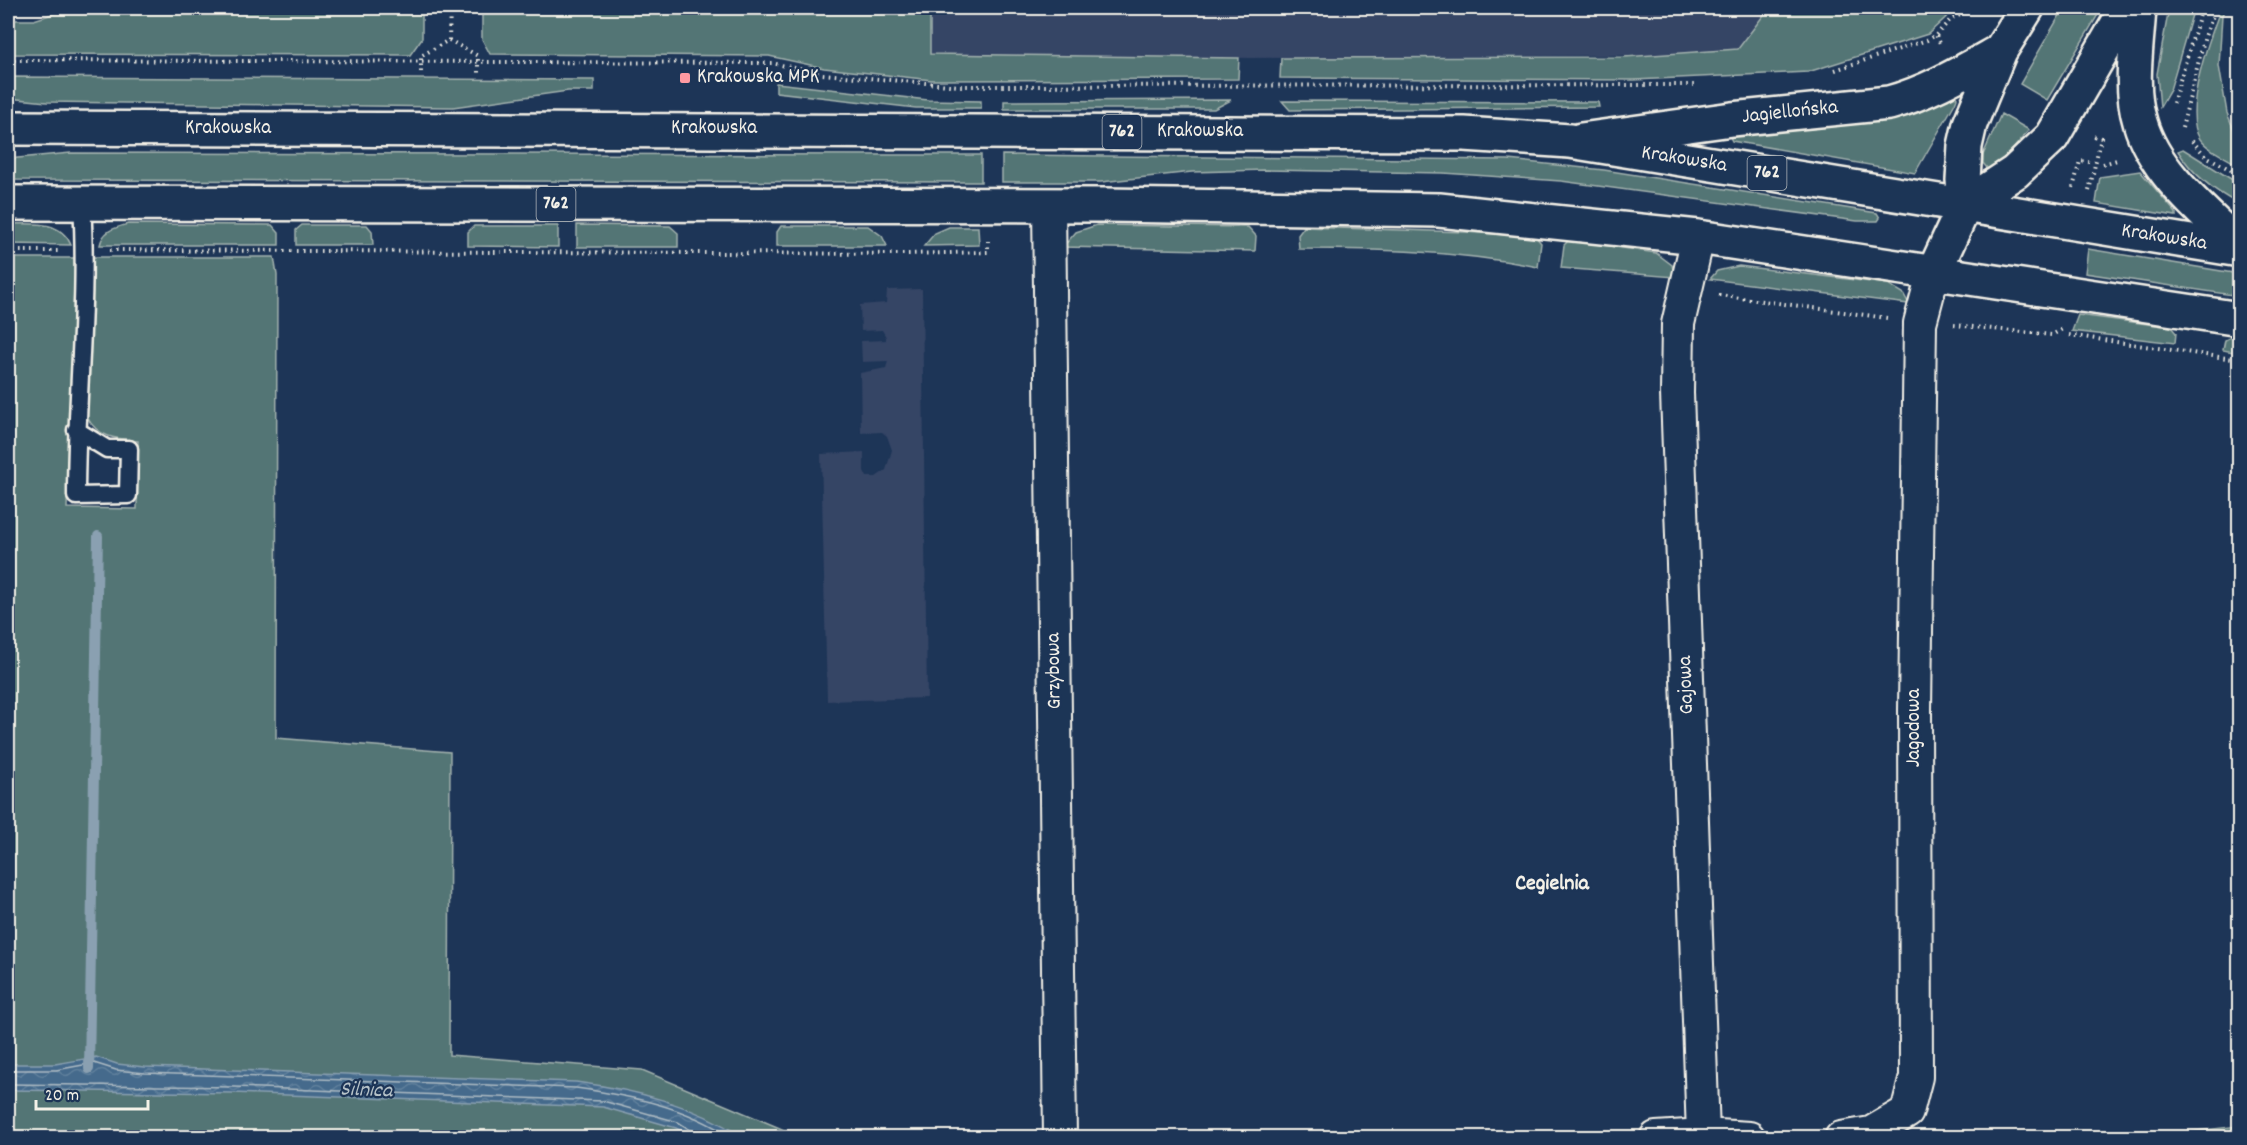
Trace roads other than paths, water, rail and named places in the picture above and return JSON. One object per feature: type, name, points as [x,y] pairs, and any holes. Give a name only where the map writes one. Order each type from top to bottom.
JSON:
[{"type":"main road","name":"Jagiellońska","points":[[1933,273],[1965,205],[1963,180],[1965,146],[1970,124],[2000,51],[2027,8]]},
{"type":"main road","points":[[1965,205],[2015,172],[2052,136],[2127,8]]},
{"type":"main road","points":[[2139,8],[2135,89],[2140,123],[2168,173],[2240,249]]},
{"type":"main road","name":"Jagiellońska","points":[[1570,141],[1732,119],[1889,103],[1912,96],[1948,80],[2000,51]]},
{"type":"main road","name":"Krakowska","points":[[8,128],[1453,134],[1570,141],[2240,249]]},
{"type":"main road","name":"762","points":[[8,203],[1049,205],[1439,210],[1698,237],[2240,319]]},
{"type":"street","name":"Grzybowa","points":[[1049,205],[1060,1137]]},
{"type":"street","name":"Gajowa","points":[[1698,237],[1678,324],[1677,393],[1703,1134]]},
{"type":"street","name":"Jagodowa","points":[[1841,1137],[1871,1133],[1906,1112],[1916,1077],[1915,710],[1920,322],[1933,273]]},
{"type":"street","points":[[1656,1137],[1703,1134],[1749,1137]]},
{"type":"lane","points":[[76,430],[107,449],[129,449],[128,495],[76,496],[76,430],[85,250],[82,203]]},
{"type":"water","name":"Silnica","points":[[96,1057],[117,1064],[145,1067],[576,1082],[621,1089],[663,1100],[704,1116],[743,1137],[693,1137],[676,1128],[603,1107],[233,1093],[8,1090],[8,1064],[55,1064]]},
{"type":"waterway","points":[[89,1069],[98,536]]},
{"type":"place","name":"Krakowska MPK","points":[[685,78]]},
{"type":"district","name":"Cegielnia","points":[[1552,884]]}]
